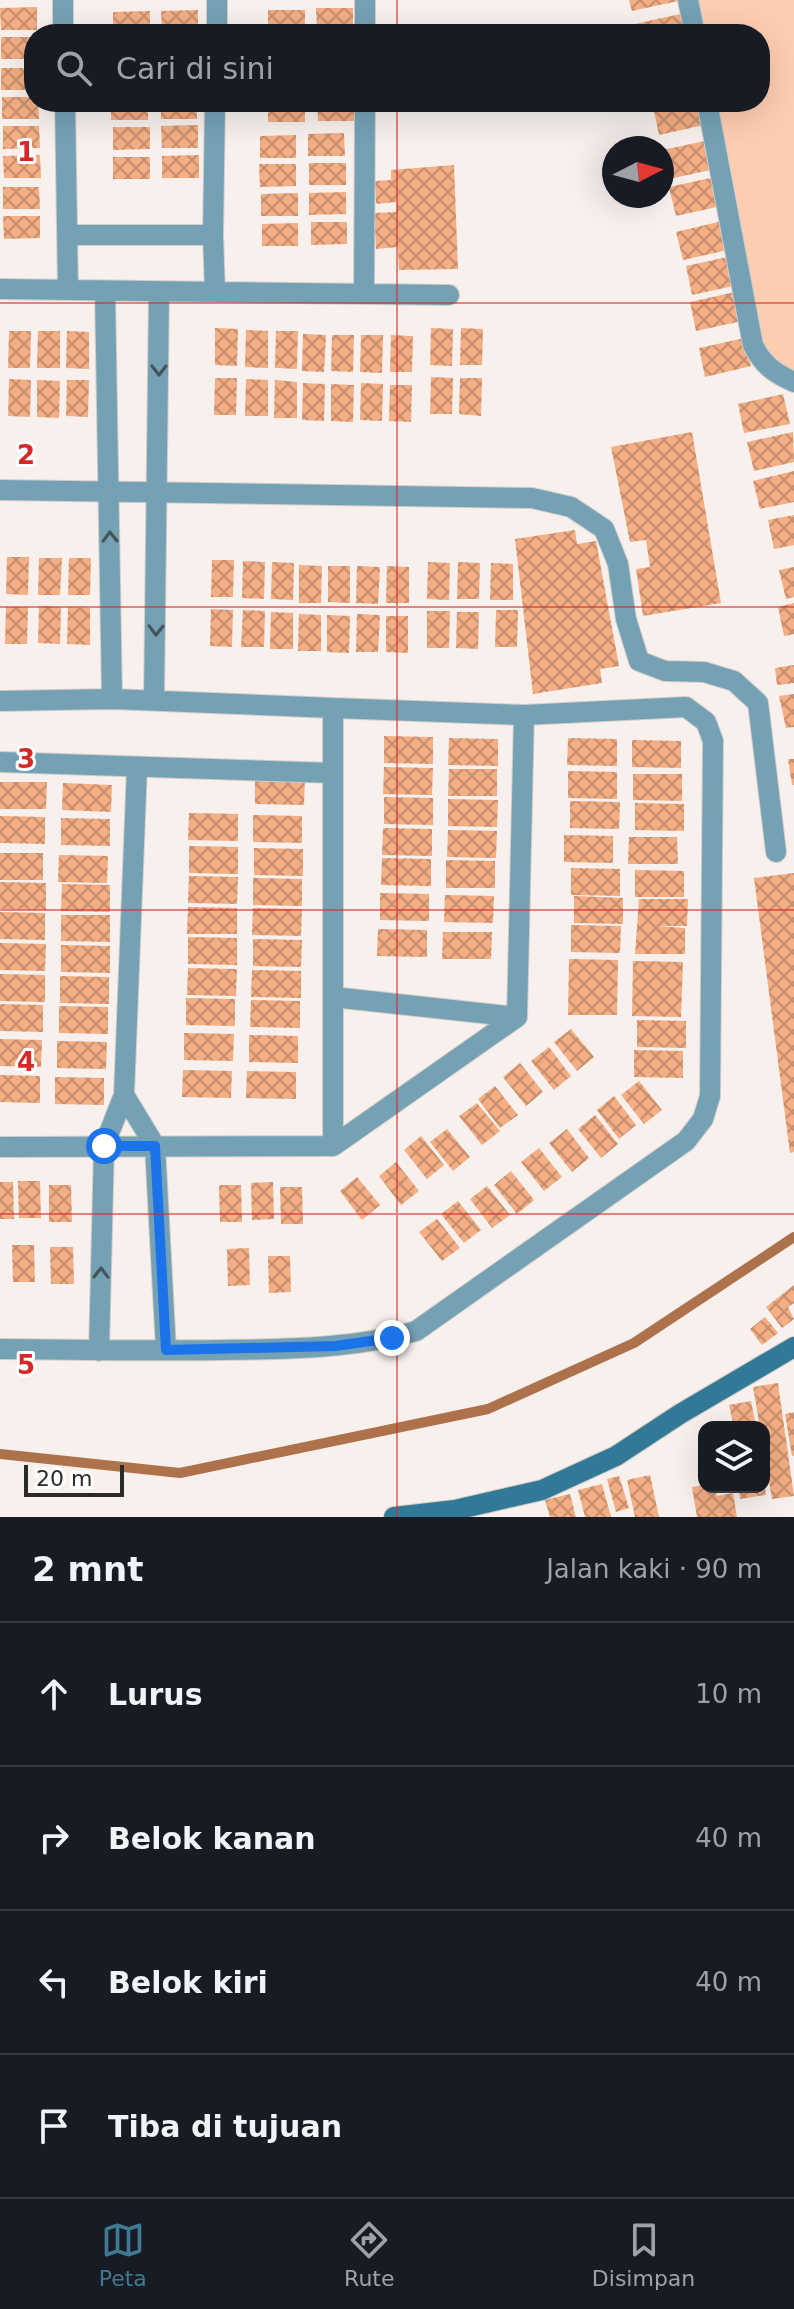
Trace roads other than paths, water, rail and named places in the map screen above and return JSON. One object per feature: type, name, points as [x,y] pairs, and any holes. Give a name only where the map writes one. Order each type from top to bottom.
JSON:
[{"type":"main road","points":[[394,1517],[455,1510],[542,1490],[616,1456],[794,1347]]},
{"type":"street","points":[[63,0],[63,24]]},
{"type":"street","points":[[217,0],[217,24]]},
{"type":"street","points":[[365,0],[365,24]]},
{"type":"street","points":[[688,0],[693,24]]},
{"type":"street","points":[[65,112],[68,290]]},
{"type":"street","points":[[215,112],[215,292]]},
{"type":"street","points":[[364,294],[365,112]]},
{"type":"street","points":[[709,112],[753,345],[760,359],[773,372],[794,382]]},
{"type":"street","points":[[67,235],[213,235]]},
{"type":"street","points":[[0,289],[449,295]]},
{"type":"street","points":[[105,292],[112,699]]},
{"type":"street","points":[[154,700],[159,292]]},
{"type":"street","points":[[0,490],[532,498],[571,507],[604,529],[618,564],[626,619],[639,661],[665,671],[704,672],[734,681],[758,703],[776,852]]},
{"type":"street","points":[[0,701],[154,700],[524,715],[686,707],[706,722],[713,741],[710,1096],[703,1119],[686,1141],[416,1331],[392,1338],[335,1346],[99,1351],[0,1349]]},
{"type":"street","points":[[333,708],[333,1146]]},
{"type":"street","points":[[517,1017],[524,715]]},
{"type":"street","points":[[0,762],[333,773]]},
{"type":"street","points":[[99,1351],[104,1146],[124,1095],[137,767]]},
{"type":"street","points":[[333,997],[517,1017]]},
{"type":"street","points":[[0,1147],[333,1146],[517,1017]]},
{"type":"street","points":[[124,1095],[155,1146],[166,1350]]},
{"type":"waterway","points":[[0,1454],[180,1473],[488,1409],[634,1343],[794,1237]]}]
